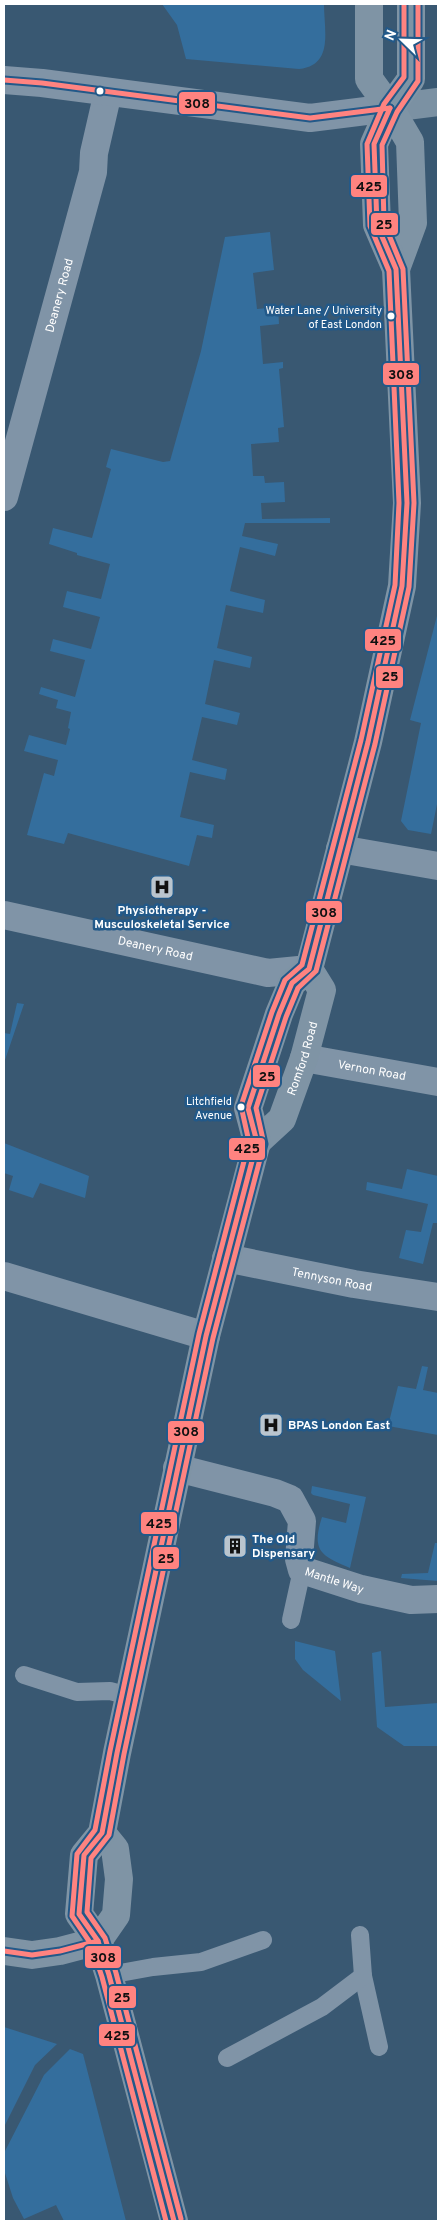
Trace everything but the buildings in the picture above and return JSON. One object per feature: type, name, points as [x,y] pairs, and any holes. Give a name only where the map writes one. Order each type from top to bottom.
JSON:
[{"type":"main road","points":[[368,4],[369,78],[410,142],[413,223],[396,269]]},
{"type":"main road","points":[[174,2221],[110,1975],[98,1941],[79,1914],[84,1855],[102,1833],[129,1696],[206,1336],[257,1142],[248,1108],[279,1014],[292,983],[309,969],[368,742],[402,586],[407,503],[396,269],[377,225],[374,144],[390,108],[411,79],[411,4]]},
{"type":"main road","points":[[390,108],[438,102]]},
{"type":"main road","name":"Romford Road","points":[[257,1142],[282,1119],[304,1058],[322,990],[309,969]]},
{"type":"main road","points":[[4,1951],[32,1955],[60,1951],[98,1941],[116,1915],[119,1879],[115,1849],[102,1833]]},
{"type":"street","points":[[4,80],[310,118],[390,108]]},
{"type":"street","name":"Deanery Road","points":[[4,497],[93,172],[94,153],[108,92]]},
{"type":"street","points":[[340,849],[438,866]]},
{"type":"street","name":"Deanery Road","points":[[4,914],[268,973],[309,969]]},
{"type":"street","name":"Vernon Road","points":[[304,1058],[438,1082]]},
{"type":"street","name":"Tennyson Road","points":[[226,1258],[354,1284],[438,1297]]},
{"type":"street","points":[[4,1276],[206,1336]]},
{"type":"street","name":"Mantle Way","points":[[177,1468],[275,1493],[290,1499],[302,1521],[299,1559],[302,1570],[360,1589],[411,1600],[438,1599]]},
{"type":"lane","points":[[291,1620],[302,1570]]},
{"type":"lane","points":[[24,1675],[77,1692],[110,1691],[129,1696]]},
{"type":"lane","points":[[360,1934],[362,1976],[378,2048]]},
{"type":"lane","points":[[110,1975],[153,1967],[202,1962],[262,1940]]},
{"type":"lane","points":[[227,2058],[322,2007],[362,1976]]},
{"type":"shaded area","points":[[162,4],[324,4],[325,45],[318,61],[310,66],[299,69],[186,59],[177,25]]},
{"type":"shaded area","points":[[270,232],[274,270],[253,273],[257,309],[278,307],[279,324],[260,326],[263,364],[283,362],[283,368],[279,369],[284,427],[278,428],[279,442],[251,444],[253,476],[264,476],[265,483],[284,482],[285,502],[261,503],[262,519],[330,518],[330,523],[245,523],[242,536],[278,544],[275,556],[240,547],[230,591],[265,600],[263,613],[226,605],[217,648],[252,657],[250,668],[214,660],[205,704],[240,713],[237,725],[202,717],[192,760],[227,769],[225,780],[190,772],[180,817],[214,825],[212,838],[197,835],[189,866],[68,833],[64,844],[27,835],[44,773],[54,776],[58,760],[24,751],[29,735],[66,745],[70,729],[68,728],[71,712],[56,708],[58,700],[39,694],[41,687],[75,697],[85,660],[50,651],[53,639],[91,649],[100,617],[63,607],[67,591],[101,599],[110,564],[77,555],[77,553],[49,544],[53,528],[92,538],[111,469],[106,467],[111,449],[163,462],[170,461],[201,351],[225,237]]},
{"type":"shaded area","points":[[438,612],[438,799],[431,834],[408,830],[401,821],[421,723],[410,720]]},
{"type":"shaded area","points":[[17,1003],[24,1004],[4,1063],[4,1033],[10,1034]]},
{"type":"shaded area","points":[[4,1143],[89,1176],[85,1198],[40,1183],[33,1198],[9,1190],[13,1176],[4,1173]]},
{"type":"shaded area","points":[[407,1169],[438,1176],[438,1223],[433,1223],[423,1264],[399,1258],[406,1230],[421,1232],[428,1204],[366,1190],[367,1182],[402,1189]]},
{"type":"shaded area","points":[[422,1366],[428,1367],[423,1390],[438,1393],[438,1435],[388,1426],[398,1386],[416,1389]]},
{"type":"shaded area","points":[[312,1486],[366,1497],[350,1568],[325,1556],[318,1545],[318,1538],[322,1517],[346,1523],[350,1504],[313,1495],[311,1493]]},
{"type":"shaded area","points":[[435,1543],[438,1543],[438,1581],[401,1578],[402,1574],[428,1573]]},
{"type":"shaded area","points":[[295,1641],[335,1651],[341,1701],[303,1670],[295,1659]]},
{"type":"shaded area","points":[[381,1651],[385,1707],[438,1703],[438,1746],[404,1746],[377,1727],[372,1653]]},
{"type":"shaded area","points":[[4,2027],[57,2044],[35,2065],[4,2127]]},
{"type":"shaded area","points":[[70,2049],[83,2054],[126,2221],[64,2221],[56,2205],[24,2219],[13,2198],[4,2170],[4,2153],[44,2075]]},
{"type":"transit line","name":"425","points":[[166,2221],[102,1977],[91,1944],[72,1916],[77,1854],[95,1830],[110,1751],[199,1334],[249,1142],[241,1106],[272,1012],[285,980],[302,965],[361,740],[395,585],[399,503],[389,271],[370,226],[367,144],[384,104],[404,77],[404,4]]},
{"type":"transit line","name":"25","points":[[181,2219],[116,1973],[105,1938],[87,1912],[91,1858],[109,1835],[124,1754],[213,1338],[264,1144],[256,1108],[286,1017],[298,988],[316,971],[375,744],[409,587],[414,503],[403,269],[384,223],[382,145],[397,112],[418,81],[418,4]]},
{"type":"transit line","name":"308","points":[[4,80],[42,83],[310,118],[390,108]]},
{"type":"transit line","name":"308","points":[[174,2221],[109,1975],[98,1941],[79,1914],[84,1855],[102,1833],[117,1753],[206,1336],[257,1142],[248,1108],[279,1014],[292,983],[309,969],[368,742],[402,586],[407,503],[396,269],[377,225],[374,144],[390,108]]},
{"type":"transit line","name":"308","points":[[4,1951],[32,1955],[60,1951],[98,1941]]},
{"type":"place","name":"Water Lane / University of East London","points":[[391,316]]},
{"type":"place","name":"Physiotherapy - Musculoskeletal Service","points":[[162,887]]},
{"type":"place","name":"Litchfield Avenue","points":[[241,1107]]},
{"type":"place","name":"BPAS London East","points":[[271,1425]]},
{"type":"place","name":"The Old Dispensary","points":[[235,1546]]}]
